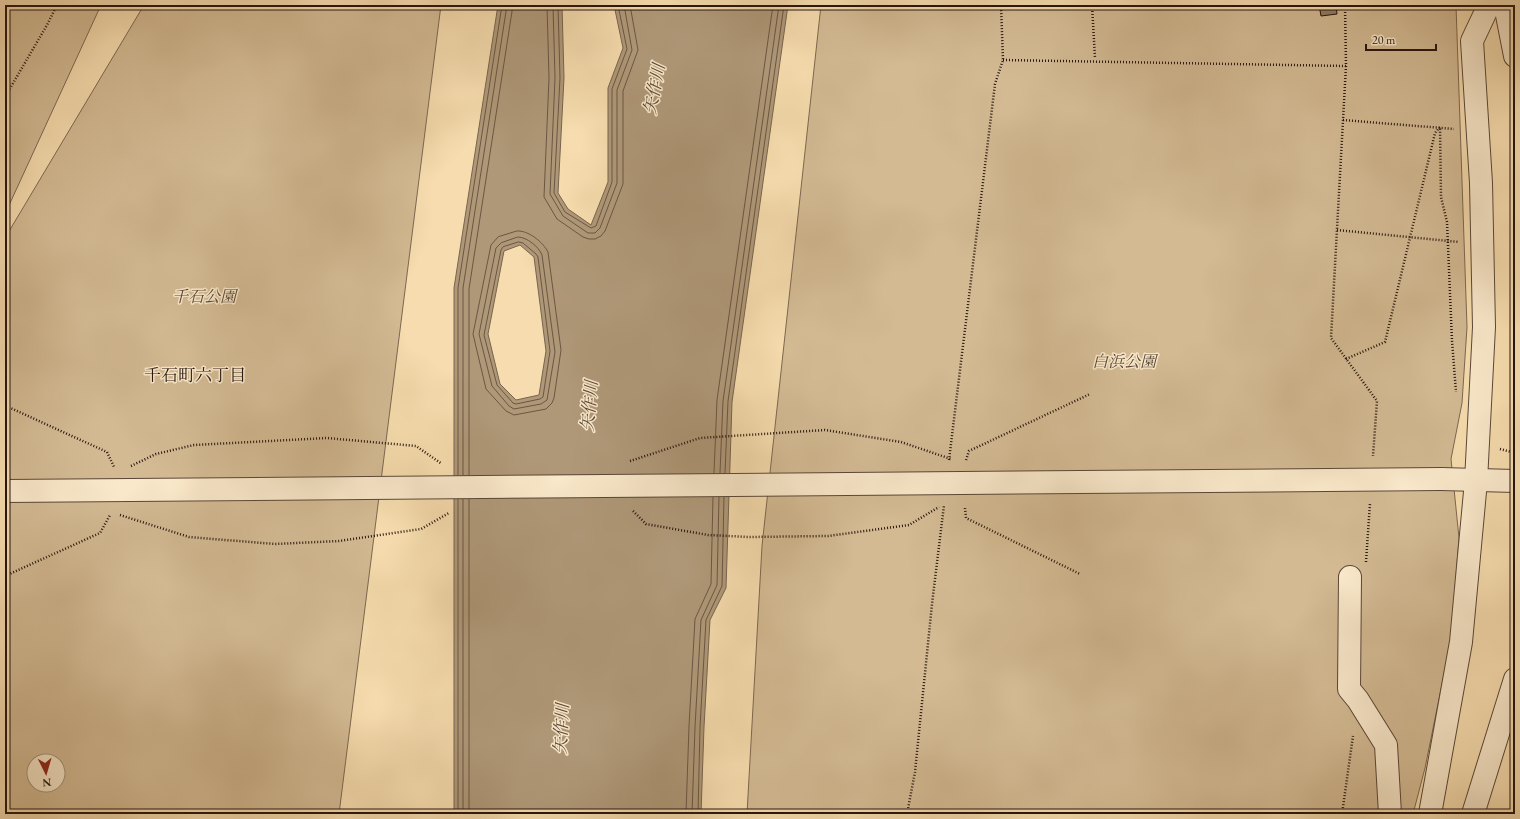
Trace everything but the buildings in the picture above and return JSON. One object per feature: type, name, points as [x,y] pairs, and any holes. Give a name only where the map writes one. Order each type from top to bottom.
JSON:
[{"type":"street","points":[[1430,814],[1438,776],[1460,642],[1476,481],[1484,327],[1481,183],[1472,41],[1489,5]]},
{"type":"street","points":[[1505,5],[1515,56]]},
{"type":"street","points":[[5,491],[1442,479],[1515,481]]},
{"type":"street","points":[[1358,571],[1348,689],[1358,700],[1386,745],[1390,814]]},
{"type":"street","points":[[1473,814],[1515,679]]},
{"type":"path","points":[[5,97],[57,5]]},
{"type":"path","points":[[949,462],[995,84],[1003,60],[1001,5]]},
{"type":"path","points":[[1092,5],[1095,58]]},
{"type":"path","points":[[1345,5],[1346,66],[1331,338],[1377,401],[1373,464]]},
{"type":"path","points":[[1003,60],[1346,66]]},
{"type":"path","points":[[1343,120],[1461,129]]},
{"type":"path","points":[[1346,359],[1385,342],[1435,133],[1440,127]]},
{"type":"path","points":[[1440,127],[1441,197],[1447,222],[1452,341]]},
{"type":"path","points":[[1337,230],[1453,242]]},
{"type":"path","points":[[966,461],[969,451],[1090,394]]},
{"type":"path","points":[[6,406],[107,452],[115,467]]},
{"type":"path","points":[[624,463],[700,438],[825,430],[901,442],[957,461]]},
{"type":"path","points":[[127,467],[156,454],[194,445],[327,438],[416,446],[442,464]]},
{"type":"path","points":[[1358,571],[1371,495]]},
{"type":"path","points":[[907,814],[915,772],[944,502]]},
{"type":"path","points":[[633,511],[646,524],[708,535],[749,537],[828,536],[909,525],[939,507]]},
{"type":"path","points":[[965,508],[966,518],[1080,574]]},
{"type":"path","points":[[120,515],[189,537],[275,544],[339,541],[421,529],[449,513]]},
{"type":"path","points":[[5,576],[100,533],[110,515]]},
{"type":"path","points":[[1342,814],[1358,700]]},
{"type":"green space","points":[[5,5],[101,5],[5,214]]},
{"type":"green space","name":"千石公園","points":[[144,5],[441,5],[339,814],[5,814],[5,238]]},
{"type":"green space","name":"白浜公園","points":[[821,5],[1456,5],[1467,327],[1462,403],[1451,459],[1459,538],[1451,640],[1425,768],[1413,814],[747,814],[762,546]]},
{"type":"water","name":"矢作川","points":[[498,5],[562,5],[564,78],[558,193],[568,209],[591,225],[608,182],[608,88],[623,48],[614,5],[788,5],[732,402],[726,588],[710,620],[701,814],[454,814],[454,288]],"holes":[[[520,245],[534,257],[546,351],[539,395],[516,400],[500,384],[488,334],[504,251]]]},
{"type":"district","name":"千石町六丁目","points":[[195,375]]}]
